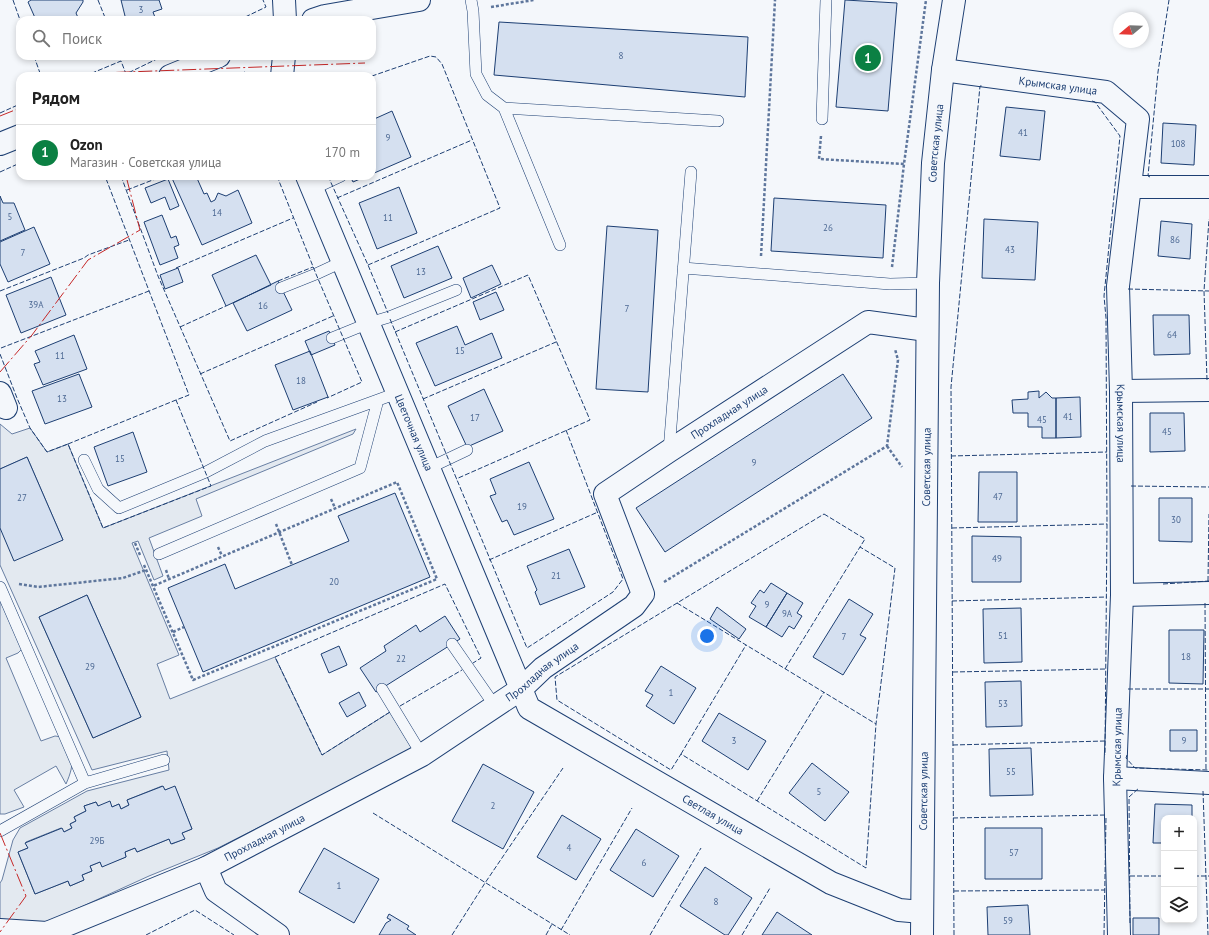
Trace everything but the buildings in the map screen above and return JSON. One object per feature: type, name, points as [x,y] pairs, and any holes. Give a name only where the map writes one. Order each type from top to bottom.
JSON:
[{"type":"street","points":[[284,0],[285,16]]},
{"type":"street","points":[[325,16],[419,0]]},
{"type":"street","name":"Советская улица","points":[[922,935],[928,283],[933,163],[943,70],[954,0]]},
{"type":"street","points":[[180,72],[209,60]]},
{"type":"street","points":[[282,72],[284,60]]},
{"type":"street","name":"Крымская улица","points":[[943,70],[1106,92],[1138,118],[1118,286],[1121,391],[1122,595],[1116,778],[1120,935]]},
{"type":"street","points":[[0,144],[16,138]]},
{"type":"street","name":"Цветочная улица","points":[[310,182],[369,323],[388,396],[429,468],[521,689]]},
{"type":"street","points":[[1131,186],[1209,187]]},
{"type":"street","name":"Прохладная улица","points":[[0,930],[47,932],[206,868],[422,754],[521,689],[543,668],[634,606],[643,594],[605,494],[868,322],[927,330]]},
{"type":"street","points":[[1121,391],[1209,390]]},
{"type":"street","points":[[1122,595],[1209,594]]},
{"type":"street","name":"Светлая улица","points":[[521,689],[529,708],[831,883],[899,910],[922,912]]},
{"type":"street","points":[[1116,778],[1209,783]]},
{"type":"street","points":[[206,868],[216,891],[278,935]]},
{"type":"lane","points":[[822,119],[826,0]]},
{"type":"lane","points":[[472,5],[476,74],[487,95],[504,108],[560,245]]},
{"type":"lane","points":[[504,108],[718,121]]},
{"type":"lane","points":[[669,451],[691,172]]},
{"type":"lane","points":[[310,182],[320,180]]},
{"type":"lane","points":[[281,288],[344,261]]},
{"type":"lane","points":[[683,268],[890,284],[928,283]]},
{"type":"lane","points":[[332,338],[456,290]]},
{"type":"lane","points":[[84,460],[98,489],[119,508],[206,472],[265,441],[388,396]]},
{"type":"lane","points":[[159,554],[360,468],[388,396]]},
{"type":"lane","points":[[429,468],[467,450]]},
{"type":"lane","points":[[0,586],[86,783]]},
{"type":"lane","points":[[452,644],[495,706]]},
{"type":"lane","points":[[382,689],[422,754]]},
{"type":"lane","points":[[0,831],[86,783],[164,760]]},
{"type":"path","points":[[472,5],[534,0]]},
{"type":"path","points":[[760,274],[775,0]]},
{"type":"path","points":[[822,119],[819,159],[904,164]]},
{"type":"path","points":[[144,564],[146,570],[193,680],[437,579],[417,534],[397,482],[153,586]]},
{"type":"path","points":[[270,506],[292,565]]},
{"type":"path","points":[[413,535],[417,534]]},
{"type":"path","points":[[135,543],[141,557]]},
{"type":"path","points":[[15,583],[38,587],[123,578],[146,570]]},
{"type":"path","points":[[173,632],[184,627]]},
{"type":"shaded area","points":[[0,424],[12,434],[30,428],[47,452],[68,444],[103,528],[356,429],[353,434],[196,499],[202,516],[149,538],[163,576],[154,580],[138,541],[132,543],[179,655],[157,664],[170,699],[275,657],[322,755],[390,712],[413,750],[218,848],[149,876],[48,922],[0,923],[0,883],[13,840],[20,828],[87,791],[169,770],[167,751],[92,770],[0,565],[0,528],[63,540],[27,457],[0,469]],"holes":[[[87,595],[141,717],[93,738],[39,617]],[[162,786],[165,790],[175,787],[192,829],[182,833],[184,839],[172,844],[169,839],[137,852],[135,848],[125,852],[126,857],[102,866],[100,862],[90,866],[92,871],[82,875],[84,880],[70,886],[68,881],[35,894],[18,852],[28,848],[26,842],[61,828],[64,832],[72,828],[70,824],[76,821],[74,817],[86,811],[84,806],[96,802],[98,806],[112,807],[119,804],[121,809],[129,805],[127,800]]]},
{"type":"shaded area","points":[[0,598],[23,648],[18,653],[6,658],[41,741],[55,736],[62,737],[72,760],[71,770],[66,784],[56,766],[14,790],[24,807],[5,814],[0,814]]},
{"type":"fence","points":[[13,0],[19,16]]},
{"type":"fence","points":[[98,0],[104,16]]},
{"type":"fence","points":[[247,16],[266,7],[263,0]]},
{"type":"fence","points":[[1150,177],[1148,176],[1158,72],[1169,0]]},
{"type":"fence","points":[[368,265],[500,208],[442,64],[436,57],[430,56],[376,75]]},
{"type":"fence","points":[[35,60],[40,72]]},
{"type":"fence","points":[[130,72],[155,60]]},
{"type":"fence","points":[[95,72],[121,61],[125,72]]},
{"type":"fence","points":[[954,935],[951,387],[980,86],[983,86]]},
{"type":"fence","points":[[1092,101],[1095,102],[1120,136],[1104,296],[1106,318],[1107,524],[1105,755]]},
{"type":"fence","points":[[0,113],[16,106]]},
{"type":"fence","points":[[337,198],[472,140]]},
{"type":"fence","points":[[0,172],[16,165]]},
{"type":"fence","points":[[0,354],[30,428],[47,452],[68,444],[103,528],[211,486],[176,400],[189,395],[107,180]]},
{"type":"fence","points":[[122,180],[158,276],[230,441],[317,402]]},
{"type":"fence","points":[[127,190],[153,180]]},
{"type":"fence","points":[[279,180],[316,274],[362,382],[327,398]]},
{"type":"fence","points":[[330,180],[388,313]]},
{"type":"fence","points":[[176,268],[293,218]]},
{"type":"fence","points":[[1207,380],[1204,291],[1209,219]]},
{"type":"fence","points":[[0,291],[129,240]]},
{"type":"fence","points":[[278,281],[313,267]]},
{"type":"fence","points":[[395,332],[528,275],[590,420],[456,479]]},
{"type":"fence","points":[[1128,289],[1209,291]]},
{"type":"fence","points":[[1,348],[149,291]]},
{"type":"fence","points":[[180,327],[226,306]]},
{"type":"fence","points":[[200,374],[333,316]]},
{"type":"fence","points":[[390,319],[527,648],[613,592],[623,579],[566,430]]},
{"type":"fence","points":[[423,399],[556,342]]},
{"type":"fence","points":[[68,444],[176,400]]},
{"type":"fence","points":[[951,456],[1107,452]]},
{"type":"fence","points":[[1131,486],[1209,487]]},
{"type":"fence","points":[[489,560],[598,512]]},
{"type":"fence","points":[[824,514],[865,539],[860,547],[895,568],[876,724],[866,868],[681,754],[671,770],[557,700],[555,677],[824,514]]},
{"type":"fence","points":[[1208,581],[1209,514]]},
{"type":"fence","points":[[952,528],[1107,524]]},
{"type":"fence","points":[[785,669],[860,547]]},
{"type":"fence","points":[[1163,584],[1209,581]]},
{"type":"fence","points":[[390,712],[322,755],[275,657],[445,584],[481,658],[473,663]]},
{"type":"fence","points":[[952,601],[1107,597]]},
{"type":"fence","points":[[677,603],[876,724]]},
{"type":"fence","points":[[1205,603],[1206,770]]},
{"type":"fence","points":[[681,754],[746,645]]},
{"type":"fence","points":[[953,672],[1106,669]]},
{"type":"fence","points":[[400,706],[462,670]]},
{"type":"fence","points":[[1128,689],[1209,689]]},
{"type":"fence","points":[[757,801],[824,692]]},
{"type":"fence","points":[[953,745],[1105,741]]},
{"type":"fence","points":[[1127,755],[1126,758],[1135,768],[1209,770]]},
{"type":"fence","points":[[452,935],[485,883],[563,768]]},
{"type":"fence","points":[[1130,923],[1129,797],[1139,788]]},
{"type":"fence","points":[[1203,791],[1208,935]]},
{"type":"fence","points":[[561,930],[632,808]]},
{"type":"fence","points":[[373,813],[570,935]]},
{"type":"fence","points":[[953,818],[1106,815]]},
{"type":"fence","points":[[1104,935],[1106,817]]},
{"type":"fence","points":[[650,935],[701,848]]},
{"type":"fence","points":[[1130,876],[1161,876]]},
{"type":"fence","points":[[1197,876],[1209,876]]},
{"type":"fence","points":[[742,935],[770,888]]},
{"type":"fence","points":[[954,891],[1105,890]]},
{"type":"fence","points":[[146,935],[195,910],[234,935]]},
{"type":"fence","points":[[546,935],[552,924]]},
{"type":"power","points":[[127,72],[365,63]]},
{"type":"power","points":[[0,116],[16,110]]},
{"type":"power","points":[[0,372],[32,335],[88,260],[140,230],[127,180]]},
{"type":"power","points":[[0,833],[26,896],[0,932]]},
{"type":"place","name":"Ozon","points":[[868,58]]}]
